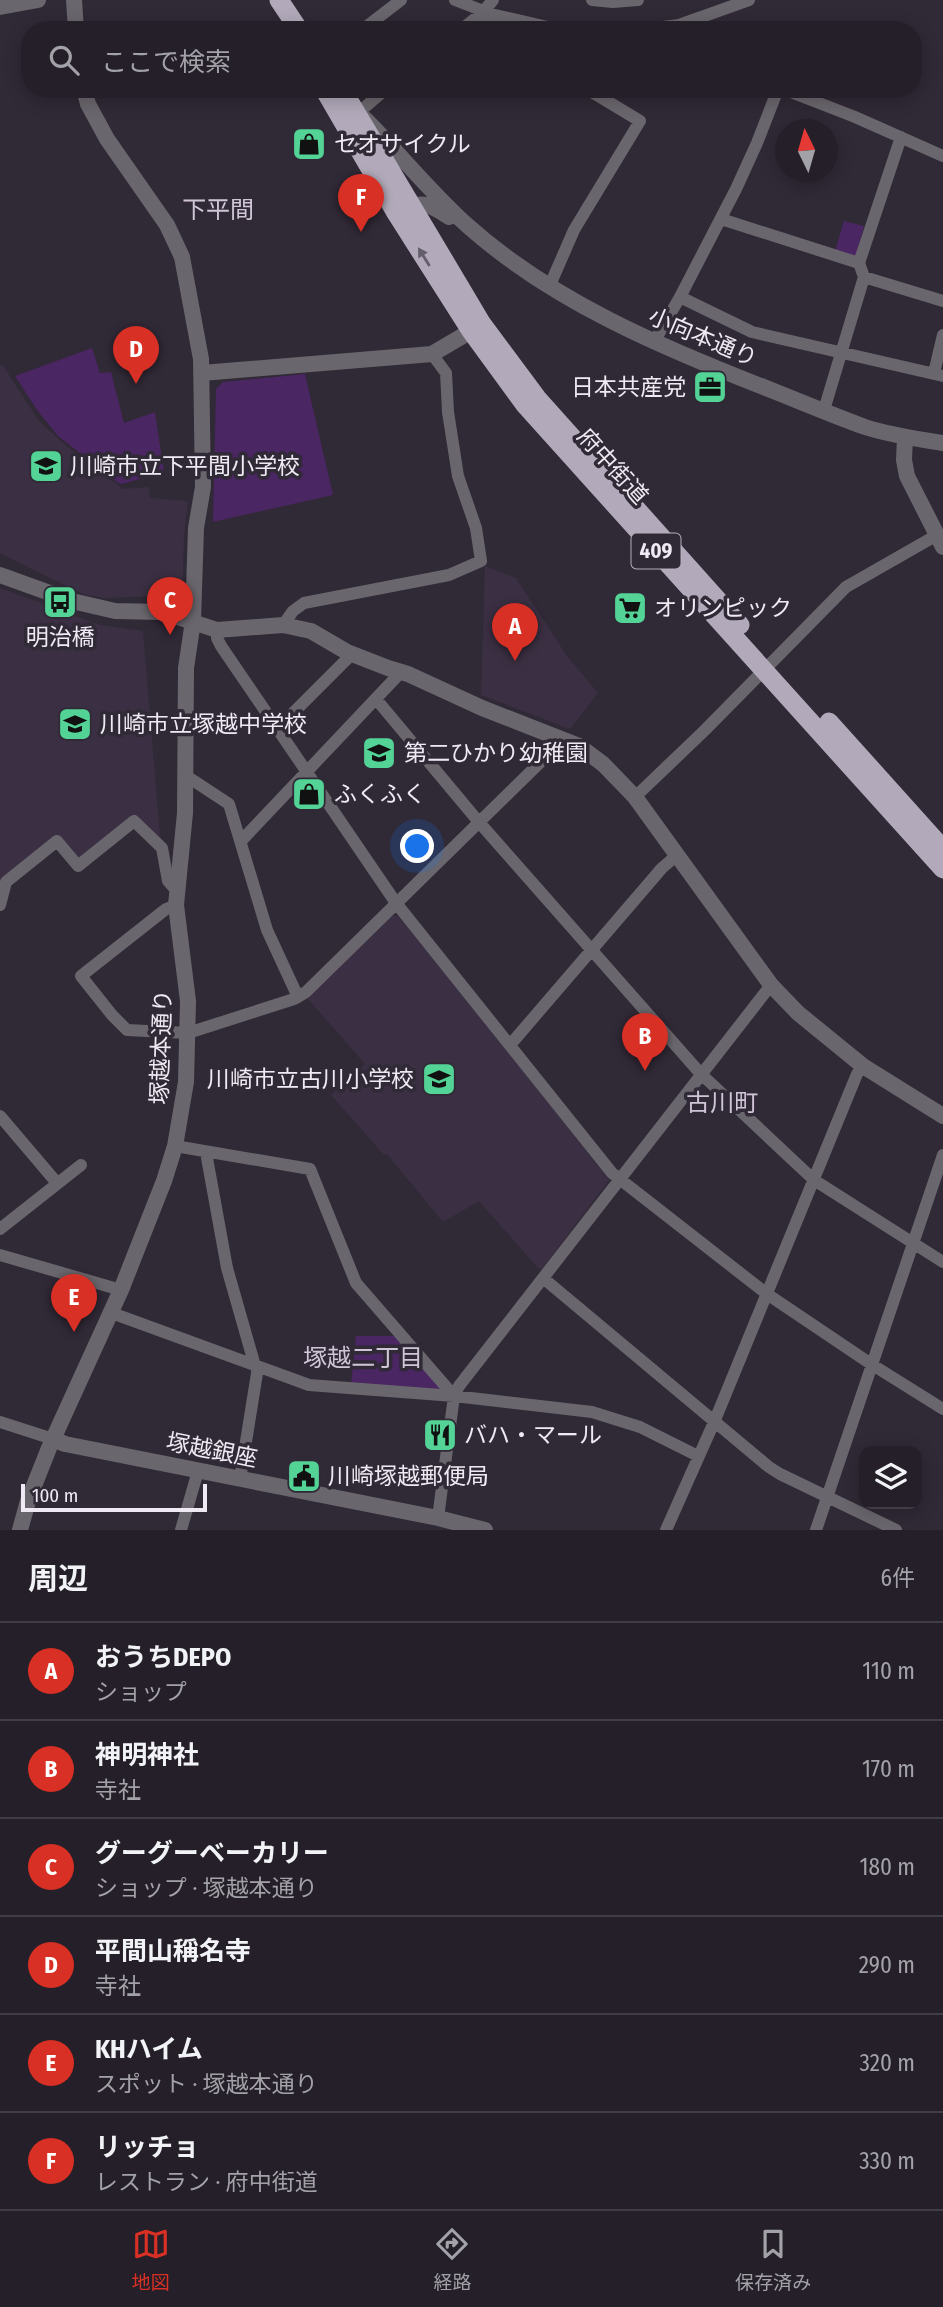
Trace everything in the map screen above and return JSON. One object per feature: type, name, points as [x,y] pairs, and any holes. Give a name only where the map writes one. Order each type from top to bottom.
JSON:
[{"type":"highway","points":[[279,0],[292,21]]},
{"type":"highway","name":"府中街道","points":[[330,98],[482,324],[537,398],[943,869]]},
{"type":"highway","name":"府中街道","points":[[348,98],[358,113],[404,209],[471,331],[525,404],[943,849]]},
{"type":"street","points":[[0,7],[38,0]]},
{"type":"street","points":[[74,0],[75,21]]},
{"type":"street","points":[[374,21],[401,0]]},
{"type":"street","points":[[455,0],[482,12],[522,21]]},
{"type":"street","points":[[472,21],[493,0]]},
{"type":"street","points":[[592,0],[638,0]]},
{"type":"street","points":[[698,21],[749,0]]},
{"type":"street","points":[[482,12],[489,21]]},
{"type":"street","name":"塚越本通り","points":[[20,1530],[27,1501],[121,1290],[164,1181],[175,1146],[185,1092],[188,1033],[185,970],[176,898],[185,813],[186,668],[193,621],[196,528],[203,487],[202,373],[189,285],[182,257],[167,225],[107,139],[86,98]]},
{"type":"street","points":[[376,98],[358,113],[467,225]]},
{"type":"street","points":[[550,285],[574,230],[640,121],[602,98]]},
{"type":"street","points":[[653,342],[721,219],[757,143],[774,98]]},
{"type":"street","points":[[806,98],[943,156]]},
{"type":"street","points":[[824,410],[864,277],[859,263],[901,137]]},
{"type":"street","points":[[404,209],[429,205],[467,225]]},
{"type":"street","points":[[721,219],[859,263]]},
{"type":"street","name":"小向本通り","points":[[467,225],[550,285],[653,342],[865,426],[905,437],[943,443]]},
{"type":"street","points":[[864,277],[943,301]]},
{"type":"street","points":[[680,297],[752,332],[939,374],[943,335]]},
{"type":"street","points":[[202,373],[432,354],[471,331]]},
{"type":"street","points":[[284,625],[293,611],[304,603],[437,578],[481,561],[475,528],[458,476],[446,373],[432,354]]},
{"type":"street","points":[[635,797],[846,587],[940,541],[907,476],[904,460],[905,437]]},
{"type":"street","points":[[0,575],[72,601],[115,611],[162,612],[217,629],[284,625],[311,631],[352,654],[402,671],[482,708],[579,746],[603,764],[635,797],[771,985],[798,1013],[863,1066],[943,1116]]},
{"type":"street","points":[[217,629],[217,638],[222,646],[396,903],[619,1180],[767,1294],[943,1409]]},
{"type":"street","points":[[277,729],[352,654]]},
{"type":"street","points":[[241,841],[402,671]]},
{"type":"street","points":[[376,699],[478,821],[700,1073],[814,1180],[943,1262]]},
{"type":"street","points":[[0,905],[6,882],[57,841],[78,866],[134,821],[162,848],[168,881],[176,898],[166,909],[81,976],[111,1015],[127,1030],[188,1033],[306,992],[478,821],[564,740]]},
{"type":"street","points":[[185,779],[191,779],[229,804],[267,930],[298,996]]},
{"type":"street","points":[[510,1045],[676,856]]},
{"type":"street","points":[[438,1518],[454,1396],[459,1386],[771,985]]},
{"type":"street","points":[[666,1530],[715,1420],[857,1074],[863,1066]]},
{"type":"street","points":[[0,1116],[57,1183]]},
{"type":"street","points":[[175,1146],[310,1169],[356,1283],[454,1396]]},
{"type":"street","points":[[208,1152],[227,1268],[256,1366],[240,1479]]},
{"type":"street","points":[[816,1530],[943,1155]]},
{"type":"street","points":[[2,1222],[81,1165]]},
{"type":"street","points":[[0,1255],[121,1290]]},
{"type":"street","points":[[543,1278],[780,1474],[895,1530]]},
{"type":"street","points":[[109,1312],[309,1384],[454,1396],[602,1415],[640,1427],[698,1456]]},
{"type":"street","points":[[0,1422],[53,1439]]},
{"type":"street","name":"塚越銀座","points":[[53,1439],[65,1444],[438,1518],[485,1530]]},
{"type":"street","points":[[181,1530],[198,1471]]},
{"type":"shaded area","points":[[844,221],[864,226],[856,257],[835,251]]},
{"type":"shaded area","points":[[92,348],[100,373],[111,372],[124,423],[155,412],[164,472],[122,484],[117,482],[58,436],[15,376]]},
{"type":"shaded area","name":"川崎市立下平間小学校","points":[[2,364],[39,421],[65,445],[123,489],[149,487],[150,498],[188,501],[182,601],[158,596],[103,598],[83,594],[0,553]]},
{"type":"shaded area","points":[[305,374],[333,495],[213,522],[216,389],[223,382]]},
{"type":"shaded area","points":[[485,566],[516,578],[567,656],[598,693],[570,729],[481,695]]},
{"type":"shaded area","name":"川崎市立塚越中学校","points":[[0,588],[100,625],[143,631],[160,836],[152,833],[139,819],[79,859],[57,834],[0,880]]},
{"type":"shaded area","name":"川崎市立古川小学校","points":[[392,916],[398,916],[454,983],[609,1180],[543,1268],[539,1269],[479,1201],[443,1222],[387,1154],[384,1155],[331,1095],[365,1064],[308,999]]},
{"type":"shaded area","points":[[356,1336],[396,1336],[447,1392],[351,1384]]},
{"type":"place","name":"セオサイクル","points":[[309,144]]},
{"type":"place","name":"リッチョ","points":[[361,232]]},
{"type":"place","name":"平間山稱名寺","points":[[136,384]]},
{"type":"place","name":"日本共産党","points":[[710,387]]},
{"type":"place","name":"川崎市立下平間小学校","points":[[46,466]]},
{"type":"place","name":"明治橋","points":[[60,602]]},
{"type":"place","name":"オリンピック","points":[[630,608]]},
{"type":"place","name":"グーグーベーカリー","points":[[170,635]]},
{"type":"place","name":"おうちDEPO","points":[[515,661]]},
{"type":"place","name":"川崎市立塚越中学校","points":[[75,724]]},
{"type":"place","name":"第二ひかり幼稚園","points":[[379,753]]},
{"type":"place","name":"ふくふく","points":[[309,794]]},
{"type":"place","name":"神明神社","points":[[645,1071]]},
{"type":"place","name":"川崎市立古川小学校","points":[[439,1079]]},
{"type":"place","name":"KHハイム","points":[[74,1332]]},
{"type":"place","name":"バハ・マール","points":[[440,1435]]},
{"type":"place","name":"川崎塚越郵便局","points":[[304,1476]]},
{"type":"district","name":"下平間","points":[[218,210]]},
{"type":"district","name":"古川町","points":[[722,1103]]},
{"type":"district","name":"塚越二丁目","points":[[363,1358]]}]
